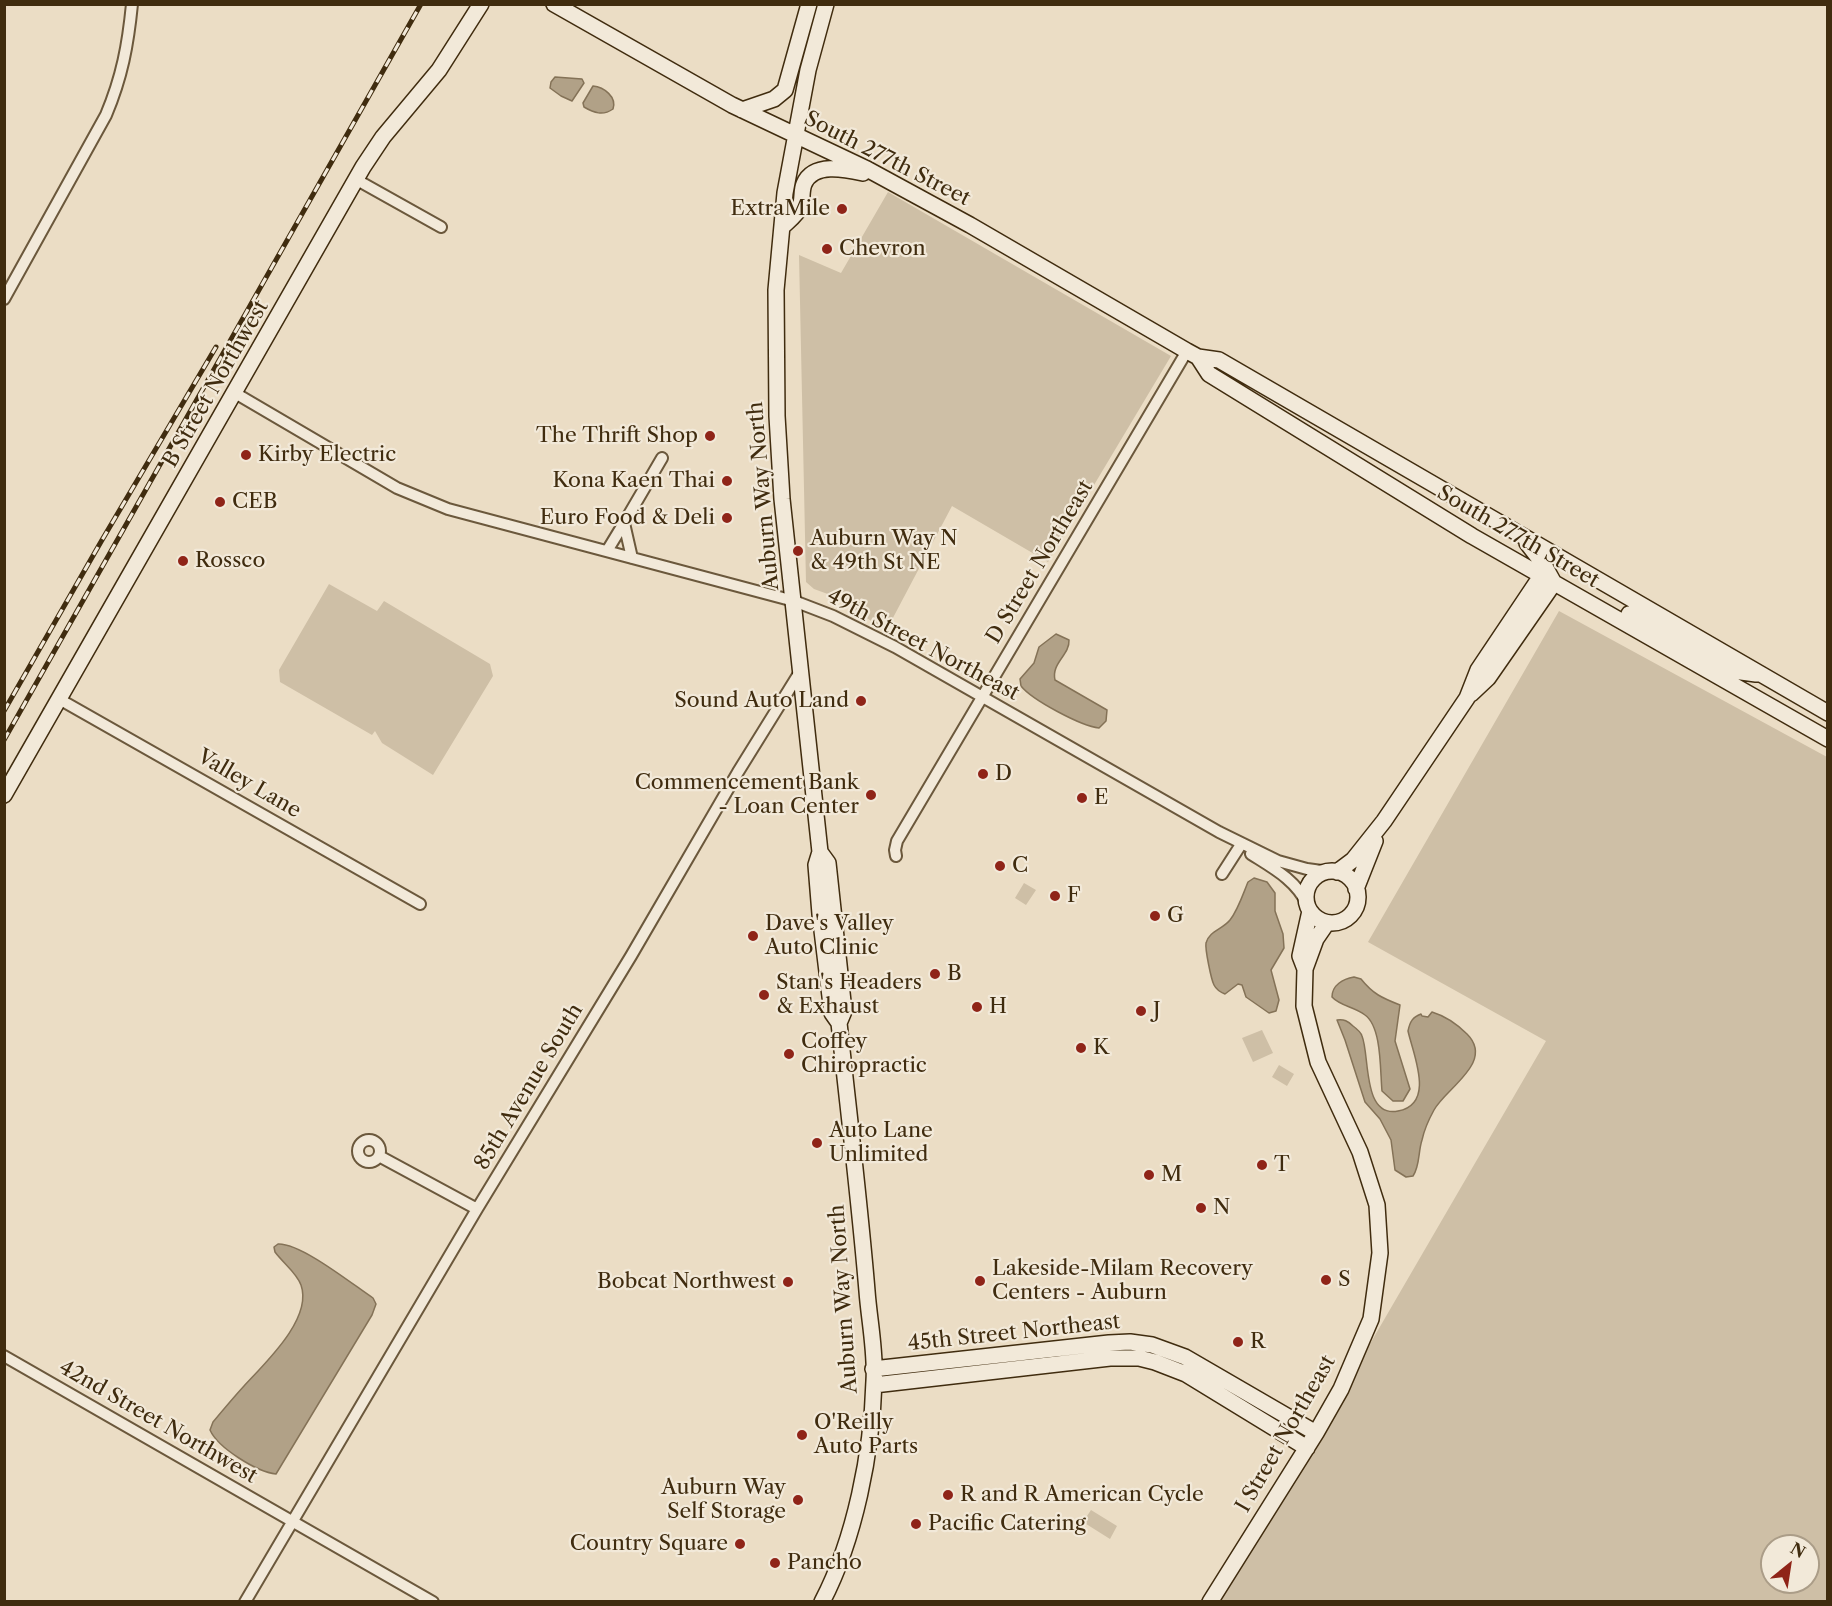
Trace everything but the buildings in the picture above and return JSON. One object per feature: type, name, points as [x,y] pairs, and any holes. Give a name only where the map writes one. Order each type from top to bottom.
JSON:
[{"type":"main road","name":"B Street Northwest","points":[[4,795],[357,180],[383,137],[443,65],[481,4]]},
{"type":"main road","name":"South 277th Street","points":[[554,4],[742,110],[883,178],[970,225],[1192,354],[1219,360],[1360,444],[1827,713]]},
{"type":"main road","points":[[742,110],[774,99],[784,90],[809,4]]},
{"type":"main road","name":"Auburn Way North","points":[[826,4],[808,70],[785,193],[776,290],[777,416],[782,499],[820,852],[816,865],[826,974],[832,1012],[840,1021]]},
{"type":"main road","points":[[782,227],[800,208],[803,185],[815,172],[831,169],[847,170],[883,178]]},
{"type":"main road","name":"South 277th Street","points":[[1192,354],[1209,374],[1387,485],[1827,739]]},
{"type":"main road","points":[[1508,528],[1534,550],[1548,578]]},
{"type":"main road","points":[[1548,578],[1566,578],[1734,671],[1761,674]]},
{"type":"main road","points":[[1333,872],[1352,881],[1358,897],[1352,913],[1339,922],[1328,923],[1316,917],[1309,908],[1306,895],[1313,879],[1333,872],[1353,860],[1383,821],[1467,698],[1488,678],[1548,578]]},
{"type":"main road","points":[[1776,710],[1804,714],[1827,727]]},
{"type":"main road","points":[[1356,889],[1383,821]]},
{"type":"main road","name":"Auburn Way North","points":[[820,852],[828,863],[844,1011],[840,1021],[865,1261],[874,1385],[868,1456],[851,1526],[822,1602]]},
{"type":"main road","name":"I Street Northeast","points":[[1305,969],[1300,956],[1309,908]]},
{"type":"main road","name":"I Street Northeast","points":[[1210,1602],[1316,1433],[1341,1389],[1371,1319],[1380,1253],[1377,1205],[1360,1152],[1318,1062],[1304,1006],[1305,969],[1316,939],[1328,923]]},
{"type":"main road","name":"45th Street Northeast","points":[[873,1369],[1109,1343],[1130,1342],[1152,1345],[1185,1357],[1316,1433]]},
{"type":"main road","name":"45th Street Northeast","points":[[874,1385],[1110,1358],[1139,1359],[1155,1362],[1186,1374],[1307,1448]]},
{"type":"street","points":[[4,299],[106,115],[118,86],[125,60],[132,4]]},
{"type":"street","points":[[357,180],[441,227]]},
{"type":"street","name":"D Street Northeast","points":[[896,856],[897,841],[1192,354]]},
{"type":"street","name":"49th Street Northeast","points":[[235,393],[397,488],[424,501],[794,601],[833,616],[895,647],[1219,832],[1278,861],[1307,869],[1333,872]]},
{"type":"street","points":[[607,551],[662,458]]},
{"type":"street","points":[[624,523],[632,558]]},
{"type":"street","name":"85th Avenue South","points":[[245,1602],[477,1209],[800,672]]},
{"type":"street","name":"Valley Lane","points":[[59,699],[420,904]]},
{"type":"street","name":"49th Street Northeast","points":[[1219,832],[1286,877],[1302,892],[1309,908]]},
{"type":"street","points":[[1222,874],[1240,846]]},
{"type":"street","points":[[379,1156],[477,1209]]},
{"type":"street","name":"42nd Street Northwest","points":[[4,1356],[433,1602]]},
{"type":"shaded area","points":[[555,77],[582,79],[584,83],[572,101],[550,88]]},
{"type":"shaded area","points":[[593,86],[609,93],[613,100],[613,109],[599,113],[584,107],[583,103]]},
{"type":"shaded area","points":[[888,192],[1171,356],[1048,562],[952,506],[886,631],[836,597],[814,589],[806,582],[799,255],[841,273]]},
{"type":"shaded area","points":[[329,584],[377,611],[384,601],[490,664],[493,676],[433,775],[382,743],[375,731],[372,735],[280,682],[279,670]]},
{"type":"shaded area","points":[[1559,611],[1827,757],[1827,1601],[1220,1602],[1546,1041],[1368,942]]},
{"type":"shaded area","points":[[1056,634],[1069,640],[1069,645],[1054,674],[1055,680],[1107,710],[1106,721],[1099,728],[1057,712],[1021,686],[1020,679],[1034,663],[1039,647]]},
{"type":"shaded area","points":[[1254,878],[1267,882],[1275,893],[1275,911],[1283,934],[1284,948],[1271,970],[1279,1000],[1276,1011],[1269,1013],[1246,997],[1242,985],[1238,984],[1225,994],[1217,989],[1211,977],[1206,951],[1208,939],[1230,920],[1248,882]]},
{"type":"shaded area","points":[[1024,883],[1036,890],[1026,905],[1015,898]]},
{"type":"shaded area","points":[[1354,977],[1361,979],[1378,995],[1400,1005],[1395,1041],[1410,1089],[1403,1101],[1393,1101],[1382,1091],[1379,1050],[1371,1021],[1361,1012],[1332,997],[1339,983]]},
{"type":"shaded area","points":[[1432,1012],[1451,1021],[1467,1034],[1474,1044],[1475,1055],[1466,1074],[1434,1110],[1423,1136],[1415,1172],[1413,1176],[1406,1177],[1395,1170],[1391,1140],[1380,1119],[1365,1102],[1337,1020],[1348,1022],[1361,1035],[1370,1083],[1378,1105],[1386,1111],[1398,1111],[1410,1106],[1416,1099],[1419,1089],[1417,1065],[1408,1031],[1410,1025],[1418,1015],[1428,1017]]},
{"type":"shaded area","points":[[1262,1030],[1273,1053],[1253,1062],[1242,1038]]},
{"type":"shaded area","points":[[1279,1065],[1294,1074],[1287,1086],[1272,1077]]},
{"type":"shaded area","points":[[278,1244],[288,1245],[313,1257],[373,1298],[376,1304],[372,1315],[276,1474],[259,1469],[239,1458],[221,1444],[210,1430],[213,1422],[284,1340],[300,1312],[303,1298],[301,1285],[275,1252],[274,1247]]},
{"type":"shaded area","points":[[1091,1510],[1117,1526],[1110,1539],[1083,1522]]},
{"type":"railway","points":[[4,740],[421,4]]},
{"type":"railway","points":[[4,711],[216,347]]},
{"type":"place","name":"ExtraMile","points":[[842,209]]},
{"type":"place","name":"Chevron","points":[[827,249]]},
{"type":"place","name":"The Thrift Shop","points":[[710,436]]},
{"type":"place","name":"Kirby Electric","points":[[246,455]]},
{"type":"place","name":"Kona Kaen Thai","points":[[727,481]]},
{"type":"place","name":"CEB","points":[[220,502]]},
{"type":"place","name":"Euro Food & Deli","points":[[727,518]]},
{"type":"place","name":"Auburn Way N & 49th St NE","points":[[798,551]]},
{"type":"place","name":"Rossco","points":[[183,561]]},
{"type":"place","name":"Sound Auto Land","points":[[861,701]]},
{"type":"place","name":"D","points":[[983,774]]},
{"type":"place","name":"Commencement Bank - Loan Center","points":[[871,795]]},
{"type":"place","name":"E","points":[[1082,798]]},
{"type":"place","name":"C","points":[[1000,866]]},
{"type":"place","name":"F","points":[[1055,896]]},
{"type":"place","name":"G","points":[[1155,916]]},
{"type":"place","name":"Dave's Valley Auto Clinic","points":[[753,936]]},
{"type":"place","name":"B","points":[[935,974]]},
{"type":"place","name":"Stan's Headers & Exhaust","points":[[764,995]]},
{"type":"place","name":"H","points":[[977,1007]]},
{"type":"place","name":"J","points":[[1141,1011]]},
{"type":"place","name":"K","points":[[1081,1048]]},
{"type":"place","name":"Coffey Chiropractic","points":[[789,1054]]},
{"type":"place","name":"Auto Lane Unlimited","points":[[817,1143]]},
{"type":"place","name":"T","points":[[1262,1165]]},
{"type":"place","name":"M","points":[[1149,1175]]},
{"type":"place","name":"N","points":[[1201,1208]]},
{"type":"place","name":"S","points":[[1326,1280]]},
{"type":"place","name":"Lakeside-Milam Recovery Centers - Auburn","points":[[980,1281]]},
{"type":"place","name":"Bobcat Northwest","points":[[788,1282]]},
{"type":"place","name":"R","points":[[1238,1342]]},
{"type":"place","name":"O'Reilly Auto Parts","points":[[802,1435]]},
{"type":"place","name":"R and R American Cycle","points":[[948,1495]]},
{"type":"place","name":"Auburn Way Self Storage","points":[[798,1500]]},
{"type":"place","name":"Pacific Catering","points":[[916,1524]]},
{"type":"place","name":"Country Square","points":[[740,1544]]},
{"type":"place","name":"Pancho","points":[[775,1563]]}]
